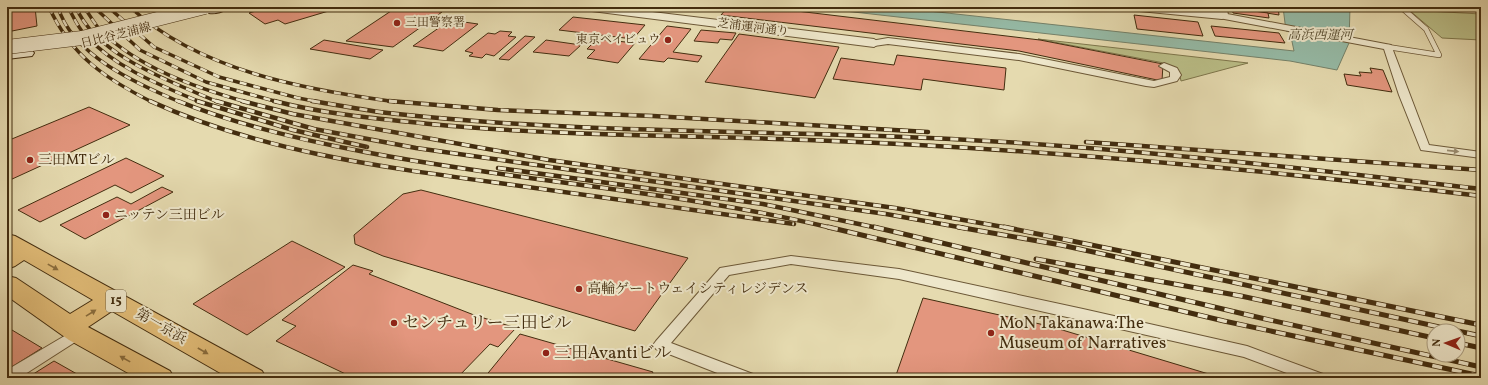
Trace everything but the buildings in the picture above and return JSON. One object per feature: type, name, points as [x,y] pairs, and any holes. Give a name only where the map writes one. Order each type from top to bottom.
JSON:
[{"type":"highway","name":"第一京浜","points":[[12,251],[113,299],[252,378]]},
{"type":"highway","points":[[7,284],[73,330],[160,378]]},
{"type":"highway","points":[[73,330],[113,299]]},
{"type":"main road","name":"日比谷芝浦線","points":[[7,47],[53,42],[101,34],[205,7]]},
{"type":"main road","name":"日比谷芝浦線","points":[[7,55],[75,46],[108,39],[223,7]]},
{"type":"street","name":"芝浦運河通り","points":[[584,7],[874,43]]},
{"type":"street","points":[[1129,7],[1222,12],[1282,27],[1388,47],[1407,104],[1425,148],[1481,155]]},
{"type":"street","points":[[874,43],[888,41],[1018,57],[1154,84],[1174,79],[1176,74],[1174,70],[1164,66]]},
{"type":"street","points":[[747,378],[661,345],[725,271],[791,260],[899,274],[1083,314],[1247,352],[1317,378]]},
{"type":"street","points":[[7,378],[73,330]]},
{"type":"lane","points":[[1388,47],[1439,55],[1426,29],[1401,7]]},
{"type":"shaded area","points":[[1409,10],[1481,14],[1481,40],[1442,38]]},
{"type":"shaded area","points":[[1038,39],[1248,63],[1181,81],[1179,71],[1164,63]]},
{"type":"water","name":"高浜西運河","points":[[809,7],[892,7],[1294,51],[1290,32],[1286,31],[1283,7],[1350,7],[1349,43],[1337,70],[1290,61]]},
{"type":"railway","points":[[49,7],[58,24],[79,53],[105,75],[151,101]]},
{"type":"railway","points":[[58,7],[65,24],[77,40],[91,53],[126,77],[180,102]]},
{"type":"railway","points":[[68,7],[83,33],[111,57],[139,75],[199,102]]},
{"type":"railway","points":[[76,7],[86,24],[100,40],[118,53],[158,76],[218,102]]},
{"type":"railway","points":[[84,7],[100,30],[115,43],[150,66],[187,83],[246,102]]},
{"type":"railway","points":[[94,7],[140,50],[206,82],[278,102]]},
{"type":"railway","points":[[108,7],[154,47],[219,77],[298,98],[319,102]]},
{"type":"railway","points":[[130,7],[158,29],[188,47],[221,62],[255,74],[291,84],[391,101]]},
{"type":"railway","points":[[151,101],[191,118],[234,133],[321,155],[410,170],[794,224]]},
{"type":"railway","points":[[178,101],[246,125],[365,152],[482,171],[716,205],[774,215],[832,228]]},
{"type":"railway","points":[[216,101],[314,129],[416,148],[886,214],[964,228]]},
{"type":"railway","points":[[242,101],[293,114],[549,160],[895,208],[1008,228]]},
{"type":"railway","points":[[274,101],[293,106],[352,116],[477,128],[572,133],[808,140],[977,148],[1145,161],[1313,177],[1481,196]]},
{"type":"railway","points":[[312,101],[388,113],[523,124],[591,128],[862,135],[1068,146],[1344,173],[1481,189]]},
{"type":"railway","points":[[391,101],[498,110],[653,116],[928,132]]},
{"type":"railway","points":[[391,101],[397,102]]},
{"type":"railway","points":[[199,102],[293,130],[367,147]]},
{"type":"railway","points":[[1086,142],[1481,170]]},
{"type":"railway","points":[[498,168],[763,204],[878,228]]},
{"type":"railway","points":[[828,227],[1224,321],[1481,376]]},
{"type":"railway","points":[[874,227],[1261,318],[1481,367]]},
{"type":"railway","points":[[958,227],[1061,245],[1481,336]]},
{"type":"railway","points":[[1004,227],[1008,228]]},
{"type":"railway","points":[[1008,228],[1481,325]]},
{"type":"railway","points":[[1036,259],[1241,296],[1426,336]]},
{"type":"railway","points":[[1466,345],[1481,348]]},
{"type":"place","name":"三田警察署","points":[[397,23]]},
{"type":"place","name":"東京ベイビュウ","points":[[668,40]]},
{"type":"place","name":"三田MTビル","points":[[30,160]]},
{"type":"place","name":"ニッテン三田ビル","points":[[106,215]]},
{"type":"place","name":"高輪ゲートウェイシティレジデンス","points":[[579,289]]},
{"type":"place","name":"センチュリー三田ビル","points":[[394,323]]},
{"type":"place","name":"MoN Takanawa:The Museum of Narratives","points":[[991,333]]},
{"type":"place","name":"三田Avantiビル","points":[[546,353]]}]
